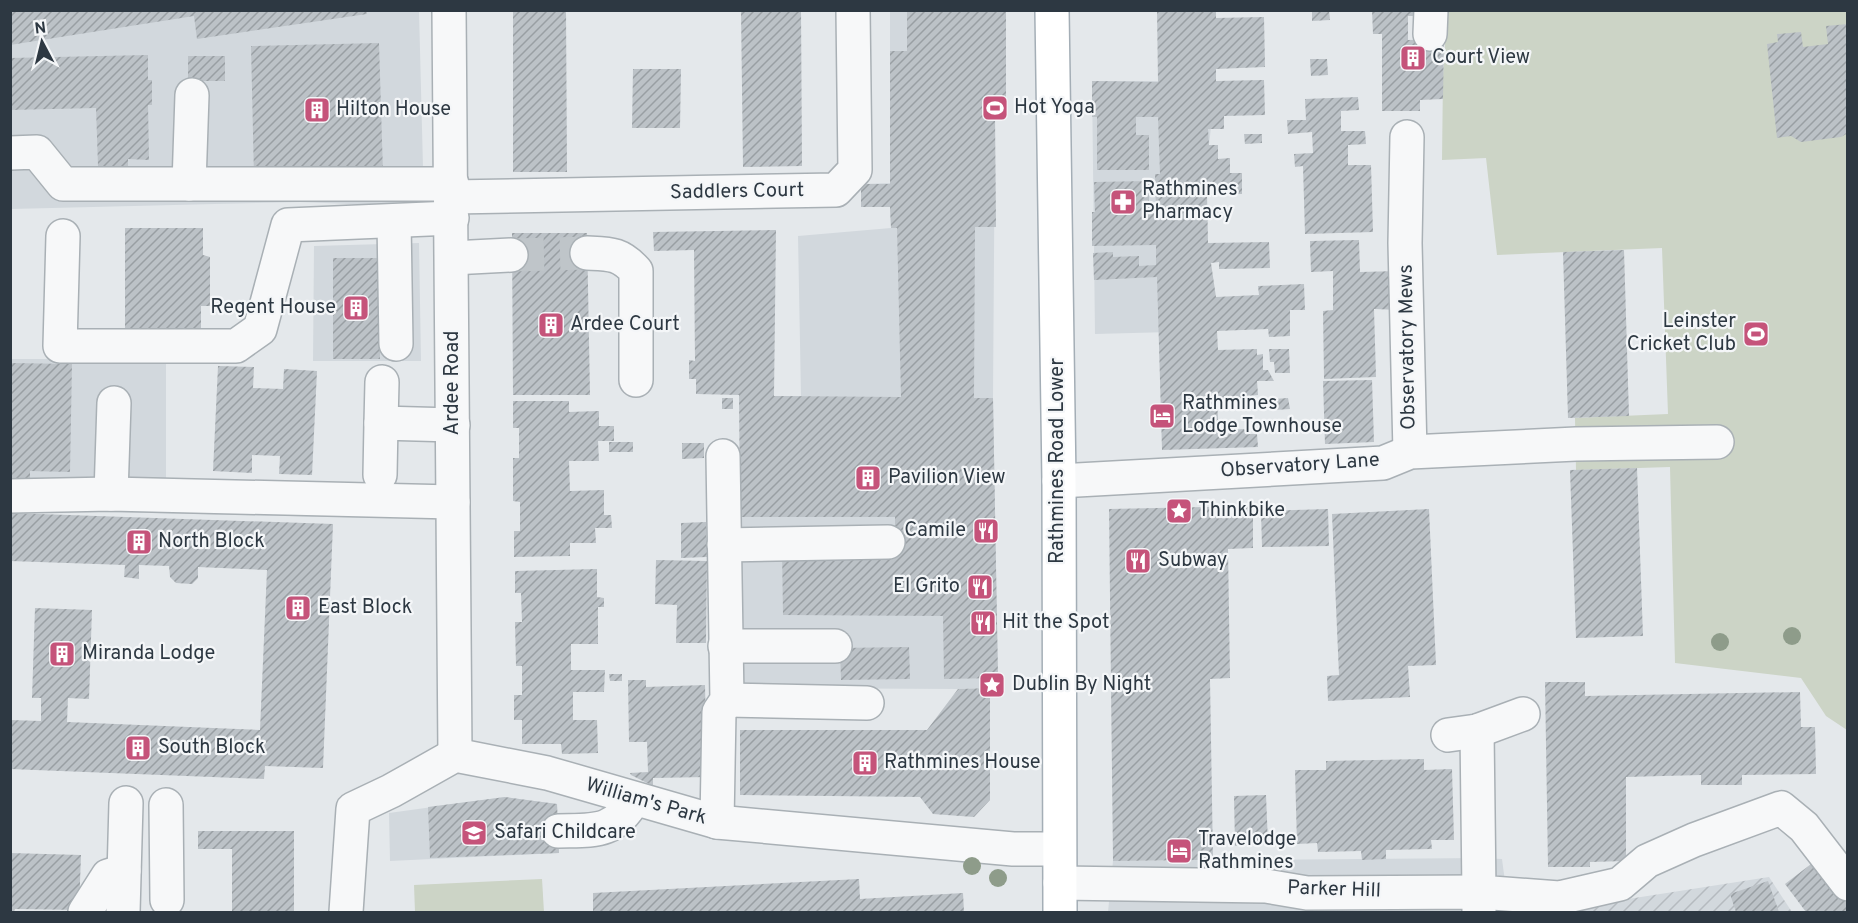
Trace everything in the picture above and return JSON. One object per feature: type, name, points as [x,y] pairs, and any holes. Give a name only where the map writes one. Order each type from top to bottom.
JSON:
[{"type":"main road","name":"Rathmines Road Lower","points":[[1052,10],[1059,481],[1060,898]]},
{"type":"street","name":"Ardee Road","points":[[449,10],[455,755]]},
{"type":"street","name":"Saddlers Court","points":[[452,200],[836,190],[855,170],[853,10]]},
{"type":"street","points":[[189,184],[192,95]]},
{"type":"street","name":"Observatory Mews","points":[[1407,137],[1406,243],[1410,452]]},
{"type":"street","points":[[10,153],[37,152],[63,184],[189,184],[452,200]]},
{"type":"street","points":[[63,236],[60,346],[236,346],[260,329],[288,225],[394,221],[452,200]]},
{"type":"street","points":[[394,221],[396,344]]},
{"type":"street","points":[[587,253],[609,254],[625,258],[636,271],[636,380]]},
{"type":"street","points":[[452,258],[512,255]]},
{"type":"street","points":[[380,474],[382,381]]},
{"type":"street","points":[[111,494],[114,403]]},
{"type":"street","points":[[381,423],[453,425]]},
{"type":"street","name":"Observatory Lane","points":[[1059,481],[1383,463],[1410,452],[1576,444],[1717,442]]},
{"type":"street","points":[[717,822],[719,712],[727,700],[723,456]]},
{"type":"street","points":[[10,496],[111,494],[453,502]]},
{"type":"street","points":[[723,554],[888,542]]},
{"type":"street","points":[[723,554],[775,563]]},
{"type":"street","points":[[725,646],[835,646]]},
{"type":"street","points":[[727,700],[867,703]]},
{"type":"street","points":[[1479,902],[1463,733],[1523,714]]},
{"type":"street","points":[[346,912],[353,808],[391,791],[455,755]]},
{"type":"street","name":"William's Park","points":[[455,755],[547,772],[717,822],[1013,849],[1059,849]]},
{"type":"street","points":[[558,831],[602,830],[615,823],[634,799]]},
{"type":"street","points":[[123,912],[126,803]]},
{"type":"street","points":[[166,805],[167,900]]},
{"type":"street","name":"Parker Hill","points":[[1060,898],[1266,886],[1307,893],[1479,902],[1559,898],[1620,884],[1647,861],[1694,840],[1781,808],[1804,827],[1840,874]]},
{"type":"street","points":[[85,912],[108,876],[124,871]]},
{"type":"shaded area","points":[[10,11],[419,11],[424,207],[300,202],[11,209]]},
{"type":"shaded area","points":[[890,11],[1005,11],[1006,114],[995,114],[993,398],[998,678],[990,688],[739,688],[740,517],[774,396],[801,396],[798,236],[891,228],[890,207],[861,207],[861,184],[890,183]]},
{"type":"shaded area","name":"Leinster Cricket Club","points":[[1447,11],[1847,11],[1847,730],[1826,716],[1801,678],[1675,663],[1670,467],[1576,470],[1575,418],[1668,414],[1662,248],[1497,255],[1486,158],[1442,160],[1443,76]]},
{"type":"shaded area","points":[[1092,81],[1216,81],[1206,173],[1242,173],[1242,194],[1207,195],[1208,331],[1095,334]]},
{"type":"shaded area","points":[[419,243],[421,361],[313,361],[314,246]]},
{"type":"shaded area","points":[[11,359],[166,359],[166,478],[385,485],[385,518],[11,510]]},
{"type":"shaded area","name":"Safari Childcare","points":[[505,797],[557,804],[559,853],[390,861],[389,813]]},
{"type":"shaded area","points":[[1502,859],[1509,912],[1108,912],[1113,861]]},
{"type":"shaded area","points":[[1769,877],[1792,912],[1545,912]]},
{"type":"shaded area","points":[[542,879],[544,912],[415,912],[414,885]]},
{"type":"building","points":[[10,10],[366,10],[367,14],[197,39],[194,16],[10,45]]},
{"type":"building","points":[[513,10],[566,10],[567,172],[513,172]]},
{"type":"building","points":[[741,10],[801,10],[802,166],[743,167]]},
{"type":"building","points":[[1006,10],[1006,114],[995,114],[996,227],[975,227],[974,398],[993,398],[998,678],[944,679],[943,616],[783,615],[782,549],[895,549],[895,517],[740,517],[739,395],[696,394],[696,379],[689,379],[689,360],[695,361],[694,250],[654,251],[653,232],[776,230],[774,396],[901,397],[897,228],[891,228],[890,207],[861,207],[861,184],[890,184],[890,51],[907,51],[907,12]]},
{"type":"building","points":[[1157,10],[1216,10],[1216,18],[1264,17],[1265,67],[1216,69],[1216,81],[1264,80],[1265,115],[1224,116],[1224,129],[1208,129],[1209,145],[1218,145],[1218,159],[1230,158],[1230,173],[1242,173],[1242,194],[1207,194],[1208,243],[1269,242],[1270,268],[1219,269],[1219,262],[1211,263],[1216,297],[1259,295],[1258,286],[1304,284],[1305,310],[1290,310],[1290,336],[1269,337],[1268,329],[1217,331],[1218,350],[1257,349],[1257,355],[1263,354],[1263,370],[1268,370],[1274,381],[1257,381],[1258,395],[1246,396],[1246,399],[1217,400],[1219,437],[1227,437],[1230,430],[1244,429],[1249,434],[1257,434],[1258,447],[1162,450],[1157,277],[1094,280],[1093,253],[1113,252],[1113,257],[1139,256],[1139,266],[1156,265],[1156,245],[1092,246],[1092,212],[1095,212],[1094,182],[1149,181],[1149,211],[1156,211],[1155,174],[1160,174],[1158,117],[1136,117],[1136,135],[1149,135],[1149,170],[1097,170],[1097,117],[1092,117],[1092,81],[1158,82]]},
{"type":"building","points":[[1312,10],[1329,10],[1330,20],[1312,21]]},
{"type":"building","points":[[1372,10],[1418,10],[1418,16],[1408,16],[1408,40],[1444,39],[1443,99],[1420,100],[1420,111],[1382,111],[1382,34],[1373,34]]},
{"type":"building","points":[[1848,24],[1848,133],[1841,137],[1801,142],[1791,136],[1777,138],[1767,44],[1778,42],[1777,34],[1801,32],[1803,47],[1828,44],[1826,26]]},
{"type":"building","name":"Hilton House","points":[[379,43],[383,173],[254,177],[251,46]]},
{"type":"building","points":[[148,55],[148,80],[152,80],[152,105],[148,105],[149,160],[128,159],[128,166],[98,166],[96,108],[10,110],[10,58]]},
{"type":"building","points":[[188,56],[225,56],[225,81],[188,81]]},
{"type":"building","points":[[1310,59],[1327,59],[1328,75],[1311,76]]},
{"type":"building","points":[[633,69],[681,69],[680,128],[632,128]]},
{"type":"building","points":[[1358,97],[1359,110],[1341,111],[1341,131],[1365,131],[1366,144],[1348,145],[1348,165],[1371,165],[1373,232],[1305,234],[1303,166],[1295,167],[1294,154],[1313,153],[1312,132],[1288,134],[1287,120],[1306,120],[1305,99]]},
{"type":"building","points":[[1244,134],[1262,134],[1262,143],[1245,144]]},
{"type":"building","points":[[125,228],[203,228],[203,255],[210,257],[210,306],[201,306],[201,337],[125,338]]},
{"type":"building","name":"Ardee Court","points":[[512,233],[587,233],[590,395],[513,395]]},
{"type":"building","points":[[1359,240],[1360,272],[1399,271],[1399,310],[1374,309],[1376,377],[1324,379],[1323,311],[1333,310],[1333,271],[1311,272],[1310,241]]},
{"type":"building","points":[[1624,250],[1629,416],[1568,418],[1563,252]]},
{"type":"building","name":"Regent House","points":[[333,258],[380,258],[380,359],[333,359]]},
{"type":"building","points":[[1269,349],[1289,349],[1290,373],[1275,373],[1274,362],[1270,362]]},
{"type":"building","points":[[10,363],[72,364],[70,472],[30,471],[30,486],[10,485]]},
{"type":"building","points":[[218,366],[254,367],[253,388],[283,389],[284,369],[317,371],[312,475],[279,474],[280,456],[252,455],[252,473],[213,471]]},
{"type":"building","points":[[1372,380],[1374,442],[1325,444],[1323,381]]},
{"type":"building","points":[[722,398],[733,398],[733,409],[722,409]]},
{"type":"building","points":[[1288,398],[1290,409],[1275,410],[1274,399]]},
{"type":"building","points":[[513,401],[569,401],[569,412],[599,411],[599,426],[614,426],[614,441],[598,441],[599,461],[569,461],[570,491],[604,490],[604,515],[611,515],[612,528],[595,528],[596,543],[570,543],[570,556],[514,557],[514,531],[520,531],[520,502],[513,501],[513,458],[519,458],[519,428],[513,428]]},
{"type":"building","points":[[609,442],[633,442],[633,452],[609,452]]},
{"type":"building","points":[[682,443],[704,443],[704,458],[682,459]]},
{"type":"building","points":[[1637,468],[1643,636],[1576,638],[1570,470]]},
{"type":"building","points":[[1253,506],[1253,548],[1228,549],[1230,678],[1210,679],[1213,860],[1113,861],[1109,509]]},
{"type":"building","points":[[1328,509],[1329,546],[1262,547],[1261,511]]},
{"type":"building","points":[[1429,509],[1436,665],[1408,666],[1410,697],[1328,701],[1327,676],[1339,675],[1332,514]]},
{"type":"building","points":[[10,513],[333,524],[323,768],[265,766],[264,779],[10,769],[10,720],[41,721],[41,698],[32,698],[35,608],[92,610],[89,699],[68,698],[67,722],[260,730],[267,570],[198,567],[198,578],[192,584],[176,583],[170,577],[169,566],[139,565],[139,579],[124,577],[125,565],[10,561]]},
{"type":"building","points":[[706,522],[707,557],[681,558],[681,523]]},
{"type":"building","points":[[656,560],[707,561],[706,643],[676,643],[677,605],[655,604]]},
{"type":"building","points":[[597,569],[597,597],[604,598],[604,607],[598,607],[598,644],[571,644],[571,670],[605,670],[604,692],[573,692],[573,720],[597,720],[598,753],[562,754],[561,744],[522,744],[522,720],[514,720],[514,695],[522,695],[522,666],[516,666],[515,622],[522,622],[521,593],[515,593],[515,571]]},
{"type":"building","points":[[909,647],[910,679],[841,680],[840,648]]},
{"type":"building","points":[[609,674],[622,674],[622,681],[610,681]]},
{"type":"building","points":[[628,680],[646,680],[646,687],[705,685],[707,777],[653,778],[653,786],[631,775],[630,773],[648,772],[647,742],[629,742]]},
{"type":"building","points":[[1545,682],[1585,682],[1585,696],[1800,692],[1801,727],[1815,727],[1816,774],[1742,775],[1742,785],[1701,785],[1701,775],[1626,777],[1626,861],[1590,862],[1590,867],[1548,867]]},
{"type":"building","name":"Rathmines House","points":[[990,688],[990,800],[974,817],[933,814],[920,797],[740,795],[740,730],[927,730],[958,689]]},
{"type":"building","points":[[1424,759],[1424,770],[1452,769],[1454,840],[1431,840],[1432,849],[1386,850],[1386,859],[1362,860],[1361,851],[1318,852],[1317,843],[1297,844],[1295,770],[1326,770],[1326,761]]},
{"type":"building","points":[[1266,795],[1268,844],[1235,846],[1234,796]]},
{"type":"building","name":"Safari Childcare","points":[[505,797],[557,804],[559,853],[430,858],[428,807]]},
{"type":"building","points":[[198,831],[294,831],[294,912],[232,912],[232,849],[198,849]]},
{"type":"building","points":[[10,853],[81,855],[79,910],[15,909],[14,912],[10,912]]},
{"type":"building","points":[[1815,861],[1848,905],[1848,912],[1806,912],[1785,884]]},
{"type":"building","points":[[859,879],[860,899],[963,893],[964,912],[593,912],[593,893]]},
{"type":"building","points":[[1768,881],[1779,912],[1736,912],[1730,894]]},
{"type":"tunnel","points":[[511,255],[587,253]]},
{"type":"place","name":"Court View","points":[[1413,58]]},
{"type":"place","name":"Hot Yoga","points":[[995,108]]},
{"type":"place","name":"Hilton House","points":[[317,110]]},
{"type":"place","name":"Rathmines Pharmacy","points":[[1123,202]]},
{"type":"place","name":"Regent House","points":[[356,308]]},
{"type":"place","name":"Ardee Court","points":[[551,325]]},
{"type":"place","name":"Leinster Cricket Club","points":[[1756,334]]},
{"type":"place","name":"Rathmines Lodge Townhouse","points":[[1162,416]]},
{"type":"place","name":"Pavilion View","points":[[868,478]]},
{"type":"place","name":"Thinkbike","points":[[1179,511]]},
{"type":"place","name":"Camile","points":[[986,531]]},
{"type":"place","name":"North Block","points":[[139,542]]},
{"type":"place","name":"Subway","points":[[1138,561]]},
{"type":"place","name":"El Grito","points":[[980,587]]},
{"type":"place","name":"East Block","points":[[298,608]]},
{"type":"place","name":"Hit the Spot","points":[[983,623]]},
{"type":"place","name":"Miranda Lodge","points":[[62,654]]},
{"type":"place","name":"Dublin By Night","points":[[992,685]]},
{"type":"place","name":"South Block","points":[[138,748]]},
{"type":"place","name":"Rathmines House","points":[[865,763]]},
{"type":"place","name":"Safari Childcare","points":[[474,833]]},
{"type":"place","name":"Travelodge Rathmines","points":[[1179,851]]}]
